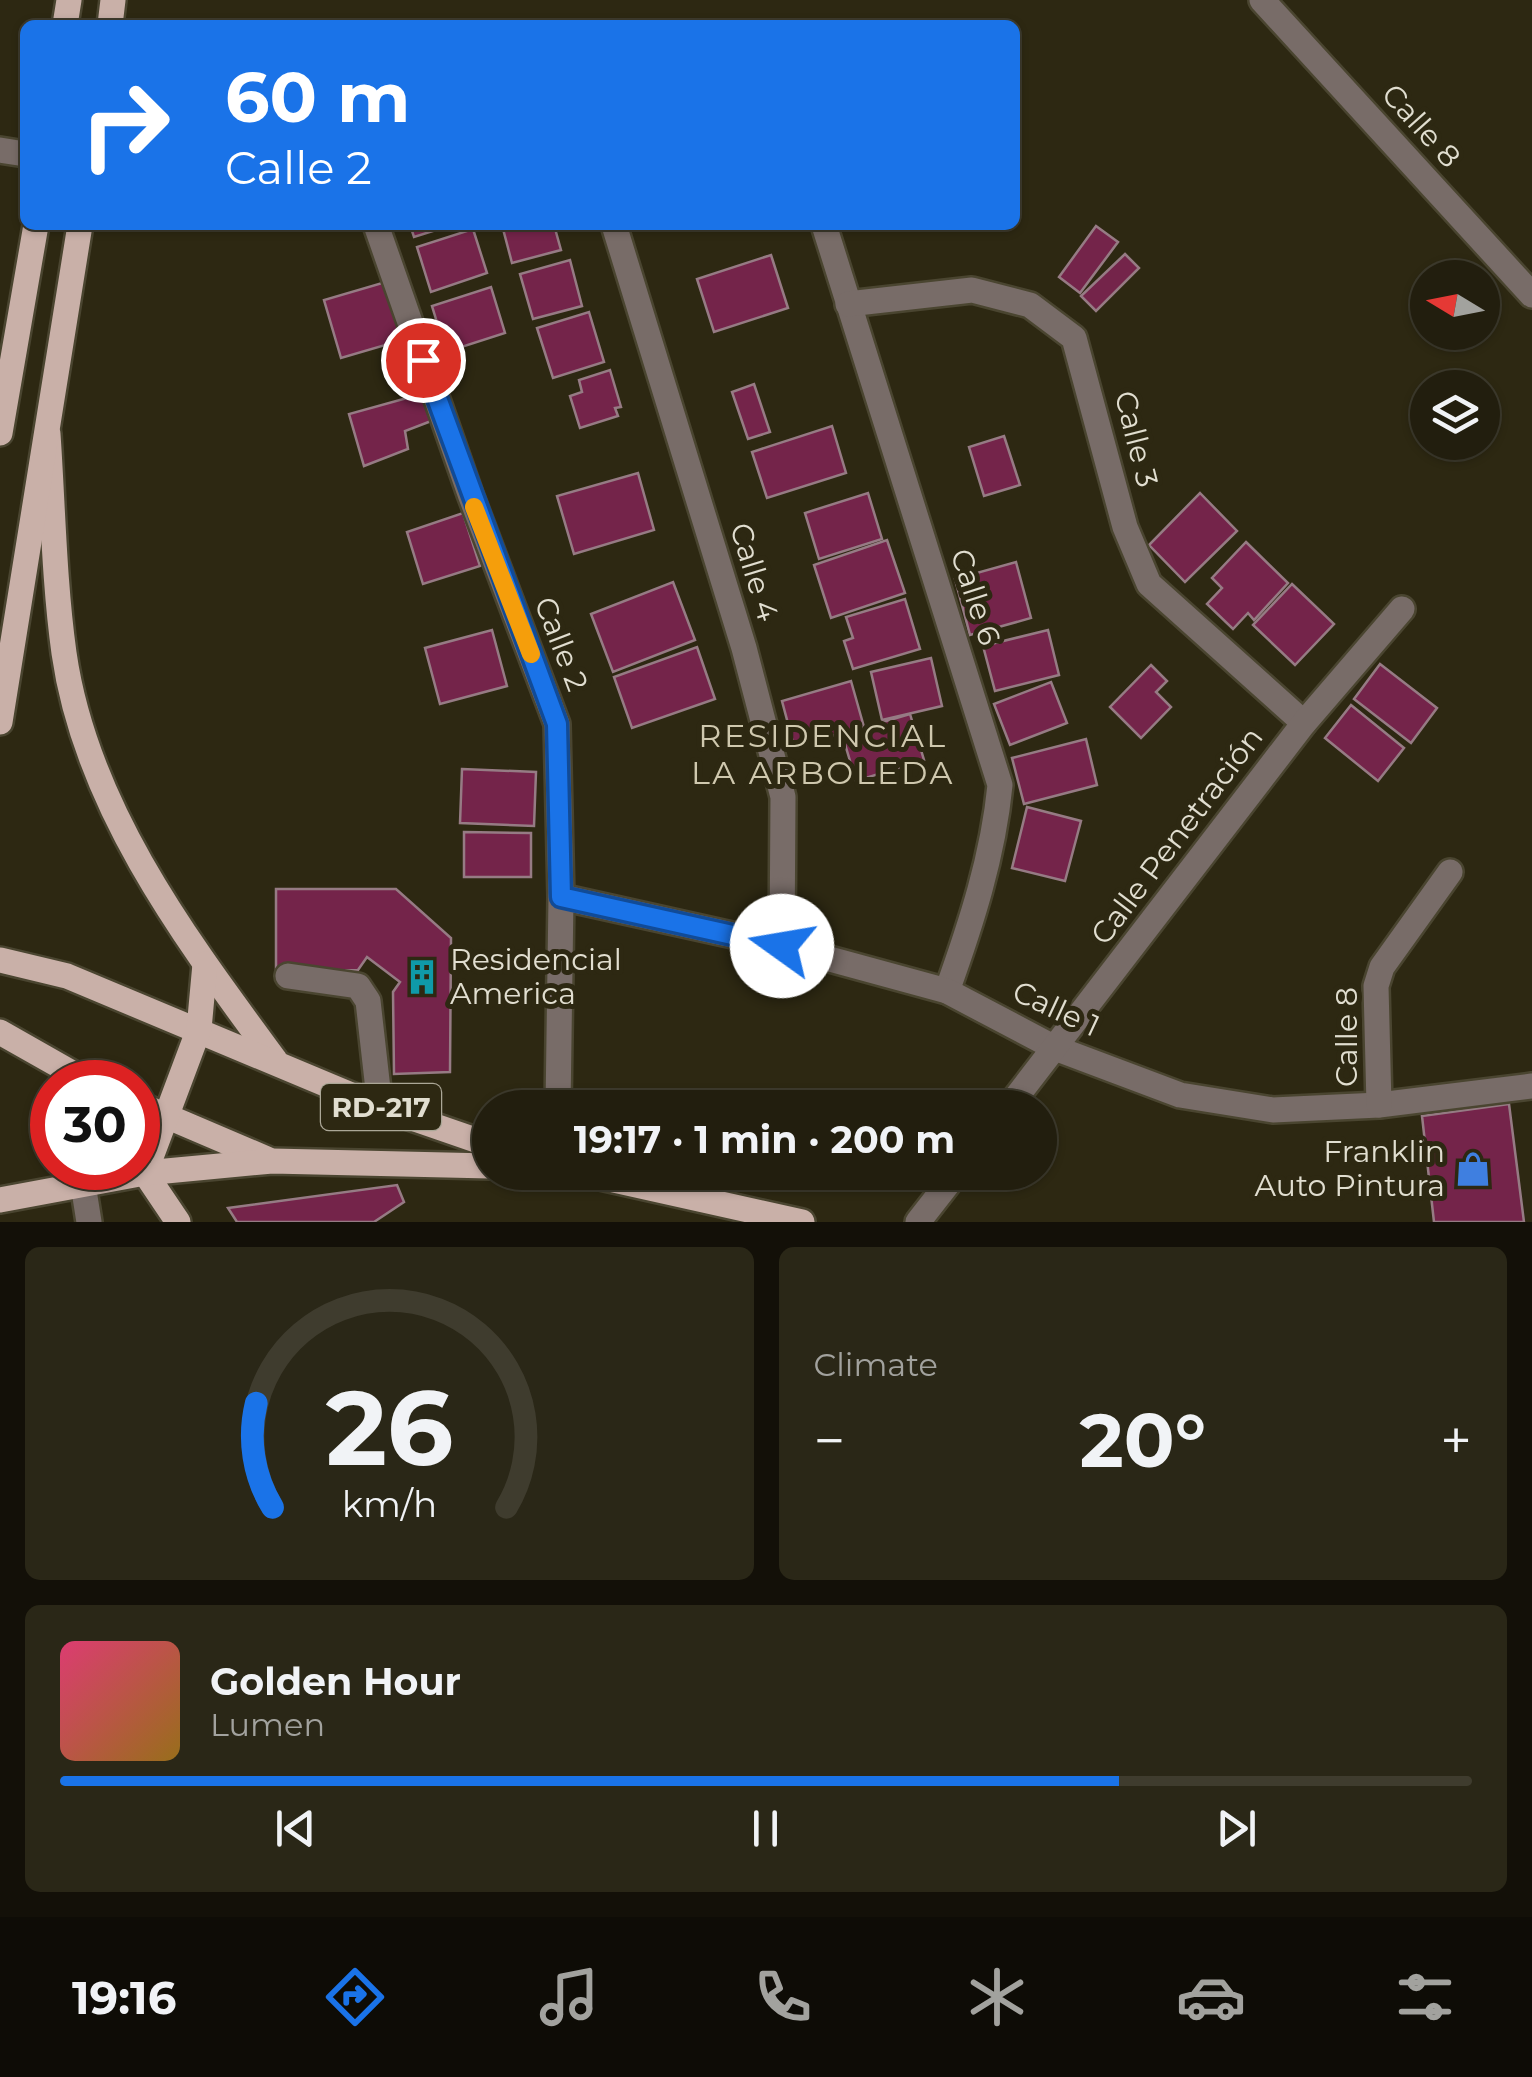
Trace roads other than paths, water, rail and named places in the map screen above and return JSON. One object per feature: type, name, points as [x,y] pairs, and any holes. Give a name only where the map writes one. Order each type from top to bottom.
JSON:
[{"type":"main road","points":[[0,434],[35,230]]},
{"type":"main road","points":[[0,722],[79,230]]},
{"type":"main road","points":[[48,434],[65,656],[84,730],[116,818],[205,964],[275,1060]]},
{"type":"main road","points":[[0,960],[67,976],[275,1060]]},
{"type":"main road","points":[[160,1130],[199,1028],[205,964]]},
{"type":"main road","points":[[0,1032],[49,1060]]},
{"type":"main road","name":"RD-217","points":[[275,1060],[380,1107],[472,1139]]},
{"type":"main road","points":[[160,1113],[272,1161]]},
{"type":"main road","points":[[160,1172],[272,1161]]},
{"type":"main road","name":"RD-217","points":[[272,1161],[472,1166]]},
{"type":"main road","points":[[0,1200],[52,1190]]},
{"type":"main road","points":[[156,1190],[178,1222]]},
{"type":"main road","points":[[654,1190],[784,1221]]},
{"type":"street","name":"Calle 8","points":[[1262,0],[1532,295]]},
{"type":"street","name":"Calle 2","points":[[378,230],[470,494],[557,724],[561,897],[558,1090]]},
{"type":"street","name":"Calle 4","points":[[616,230],[744,648],[783,797],[782,946]]},
{"type":"street","name":"Calle 6","points":[[826,230],[1000,785],[996,830],[971,925],[946,991]]},
{"type":"street","name":"Calle 3","points":[[848,304],[972,290],[1030,305],[1074,338],[1125,527],[1150,584],[1304,723]]},
{"type":"street","name":"Calle Penetración","points":[[1022,1090],[1304,723],[1402,608]]},
{"type":"street","name":"Calle 8","points":[[1379,1105],[1376,986],[1382,966],[1450,872]]},
{"type":"street","name":"Calle 1","points":[[561,897],[782,946],[946,991],[1055,1048],[1180,1095],[1272,1110],[1379,1105],[1532,1086]]},
{"type":"street","points":[[288,976],[358,986],[368,1001],[380,1107]]},
{"type":"street","points":[[84,1190],[89,1222]]},
{"type":"street","points":[[918,1222],[943,1190]]},
{"type":"place","name":"Residencial America","points":[[422,977]]},
{"type":"place","name":"Franklin Auto Pintura","points":[[1473,1169]]},
{"type":"district","name":"RESIDENCIAL LA ARBOLEDA","points":[[823,754]]}]
